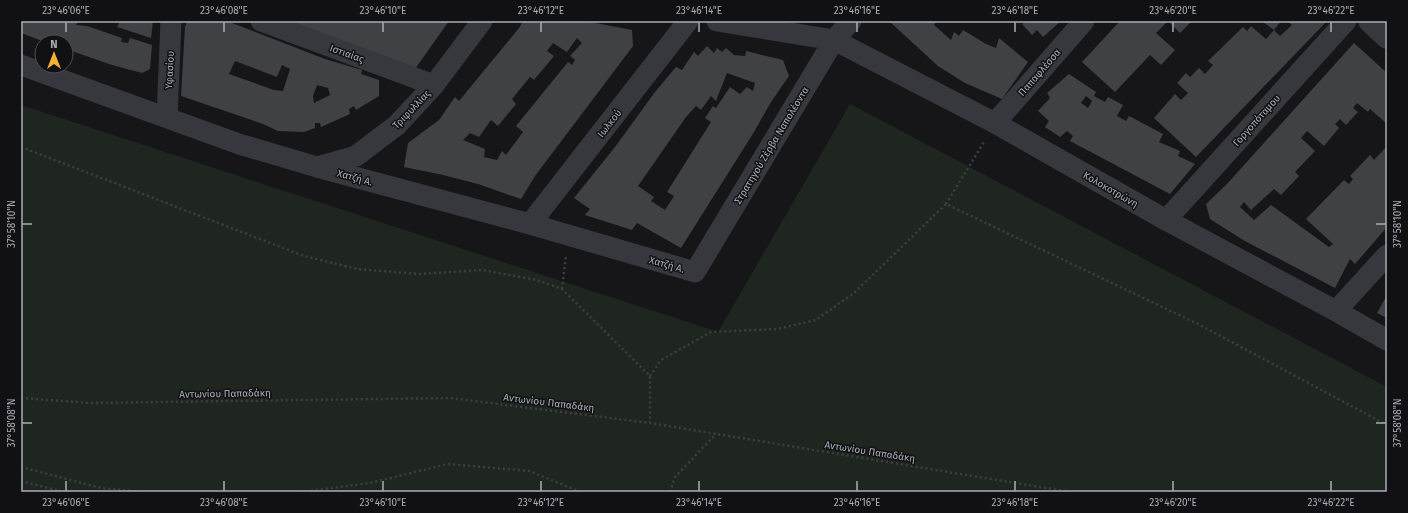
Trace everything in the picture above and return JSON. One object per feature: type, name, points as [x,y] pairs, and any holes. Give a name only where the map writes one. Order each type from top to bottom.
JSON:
[{"type":"street","name":"Υφασίου","points":[[167,118],[171,21]]},
{"type":"street","name":"Ιστιαίας","points":[[261,21],[434,86]]},
{"type":"street","name":"Τριφυλλίας","points":[[317,167],[356,156],[398,125],[434,86],[482,21]]},
{"type":"street","name":"Ιωλκού","points":[[530,224],[688,21]]},
{"type":"street","name":"Κολοκοτρώνη","points":[[717,21],[834,40],[995,122],[1166,220],[1387,340]]},
{"type":"street","name":"Στρατηγού Ζέρβα Ναπολέοντα","points":[[695,272],[834,40],[851,21]]},
{"type":"street","name":"Παπαφλέσσα","points":[[995,122],[1084,21]]},
{"type":"street","name":"Γοργοπόταμου","points":[[1166,220],[1346,21]]},
{"type":"street","points":[[1369,21],[1387,38]]},
{"type":"street","name":"Χατζή Α.","points":[[21,65],[239,144],[317,167],[530,224],[695,272]]},
{"type":"street","points":[[1336,311],[1387,255]]},
{"type":"path","points":[[650,423],[650,376],[661,360],[711,332],[776,329],[816,320],[854,293],[946,204],[995,122]]},
{"type":"path","points":[[21,146],[304,256],[357,269],[418,274],[482,270],[537,280],[562,289],[650,376]]},
{"type":"path","points":[[946,204],[1198,324],[1387,425]]},
{"type":"path","points":[[562,289],[568,235]]},
{"type":"path","name":"Αντωνίου Παπαδάκη","points":[[21,398],[91,403],[450,398],[650,423],[1070,492]]},
{"type":"path","points":[[670,492],[675,477],[716,434]]},
{"type":"path","points":[[301,492],[370,483],[448,464],[529,471],[581,492]]},
{"type":"path","points":[[21,467],[101,488],[144,492]]},
{"type":"path","points":[[21,481],[64,492]]},
{"type":"shaded area","points":[[850,104],[1387,387],[1387,492],[21,492],[21,105],[718,332]]},
{"type":"building","points":[[21,21],[78,21],[76,25],[87,26],[122,38],[121,42],[128,43],[130,38],[152,45],[150,69],[142,73],[112,65],[74,52],[74,34],[34,34],[34,38],[21,33]]},
{"type":"building","points":[[120,21],[153,21],[151,38],[117,27]]},
{"type":"building","points":[[187,21],[227,21],[325,59],[362,70],[361,74],[379,80],[379,96],[356,110],[354,106],[349,109],[350,114],[321,127],[320,123],[315,123],[315,128],[304,132],[278,131],[263,124],[181,96],[185,27]],"holes":[[[235,61],[277,77],[282,65],[290,69],[283,91],[274,90],[229,74]],[[317,85],[328,88],[330,95],[314,103],[313,96]]]},
{"type":"building","points":[[290,21],[423,22],[449,21],[415,69]]},
{"type":"building","points":[[523,21],[585,21],[632,30],[633,46],[535,176],[521,199],[478,184],[404,167],[408,143],[439,120],[455,97],[459,101],[519,28]],"holes":[[[577,38],[582,43],[570,56],[575,60],[572,65],[568,62],[516,126],[523,132],[506,155],[502,151],[497,160],[484,157],[485,149],[463,140],[470,133],[479,137],[491,120],[498,126],[516,104],[512,99],[530,77],[534,80],[554,56],[547,51],[553,43],[567,52]]]},
{"type":"building","points":[[889,21],[936,21],[934,25],[951,40],[954,32],[959,36],[963,30],[986,44],[996,48],[999,38],[1028,62],[1002,99],[965,83],[938,66]]},
{"type":"building","points":[[1026,21],[1061,21],[1043,37],[1037,30],[1032,35],[1022,24]]},
{"type":"building","points":[[1120,21],[1168,21],[1156,33],[1175,50],[1161,65],[1150,55],[1115,92],[1082,62]]},
{"type":"building","points":[[1168,21],[1192,21],[1180,33]]},
{"type":"building","points":[[1262,21],[1281,21],[1274,30]]},
{"type":"building","points":[[1287,21],[1327,21],[1196,157],[1154,118],[1175,94],[1181,100],[1188,93],[1177,83],[1186,73],[1190,77],[1199,68],[1205,74],[1213,65],[1208,61],[1243,27],[1247,31],[1251,26],[1266,39],[1274,30],[1280,36],[1292,25]]},
{"type":"building","points":[[1354,43],[1387,73],[1387,124],[1370,109],[1368,112],[1357,103],[1353,108],[1358,112],[1346,125],[1340,119],[1335,124],[1339,128],[1324,146],[1307,131],[1301,138],[1315,151],[1295,172],[1299,176],[1281,195],[1274,189],[1251,210],[1244,202],[1240,207],[1254,220],[1271,205],[1329,247],[1333,244],[1306,219],[1344,180],[1349,184],[1353,179],[1350,176],[1370,155],[1374,160],[1387,146],[1387,227],[1355,264],[1350,259],[1335,288],[1243,240],[1210,219],[1206,204],[1227,184]]},
{"type":"building","points":[[707,46],[714,53],[717,48],[722,52],[726,48],[734,55],[745,56],[746,51],[783,60],[789,76],[771,102],[754,132],[681,248],[637,223],[632,230],[585,215],[590,209],[574,198],[615,147],[655,92],[676,67],[682,70],[694,52],[698,56]],"holes":[[[727,73],[755,83],[753,91],[747,87],[740,94],[730,87],[716,108],[713,106],[705,118],[711,122],[667,192],[674,196],[665,210],[651,201],[654,197],[638,186],[686,117],[696,106],[701,110],[711,96],[716,101]]]},
{"type":"building","points":[[1069,74],[1096,92],[1094,96],[1105,102],[1108,97],[1123,105],[1117,116],[1126,121],[1129,116],[1163,134],[1159,142],[1180,151],[1178,156],[1195,164],[1170,194],[1070,141],[1073,136],[1067,131],[1060,137],[1045,127],[1049,121],[1038,111],[1050,98],[1047,93]],"holes":[[[1086,96],[1092,101],[1088,108],[1081,103]]]},
{"type":"building","points":[[1387,295],[1387,318],[1377,313]]}]
